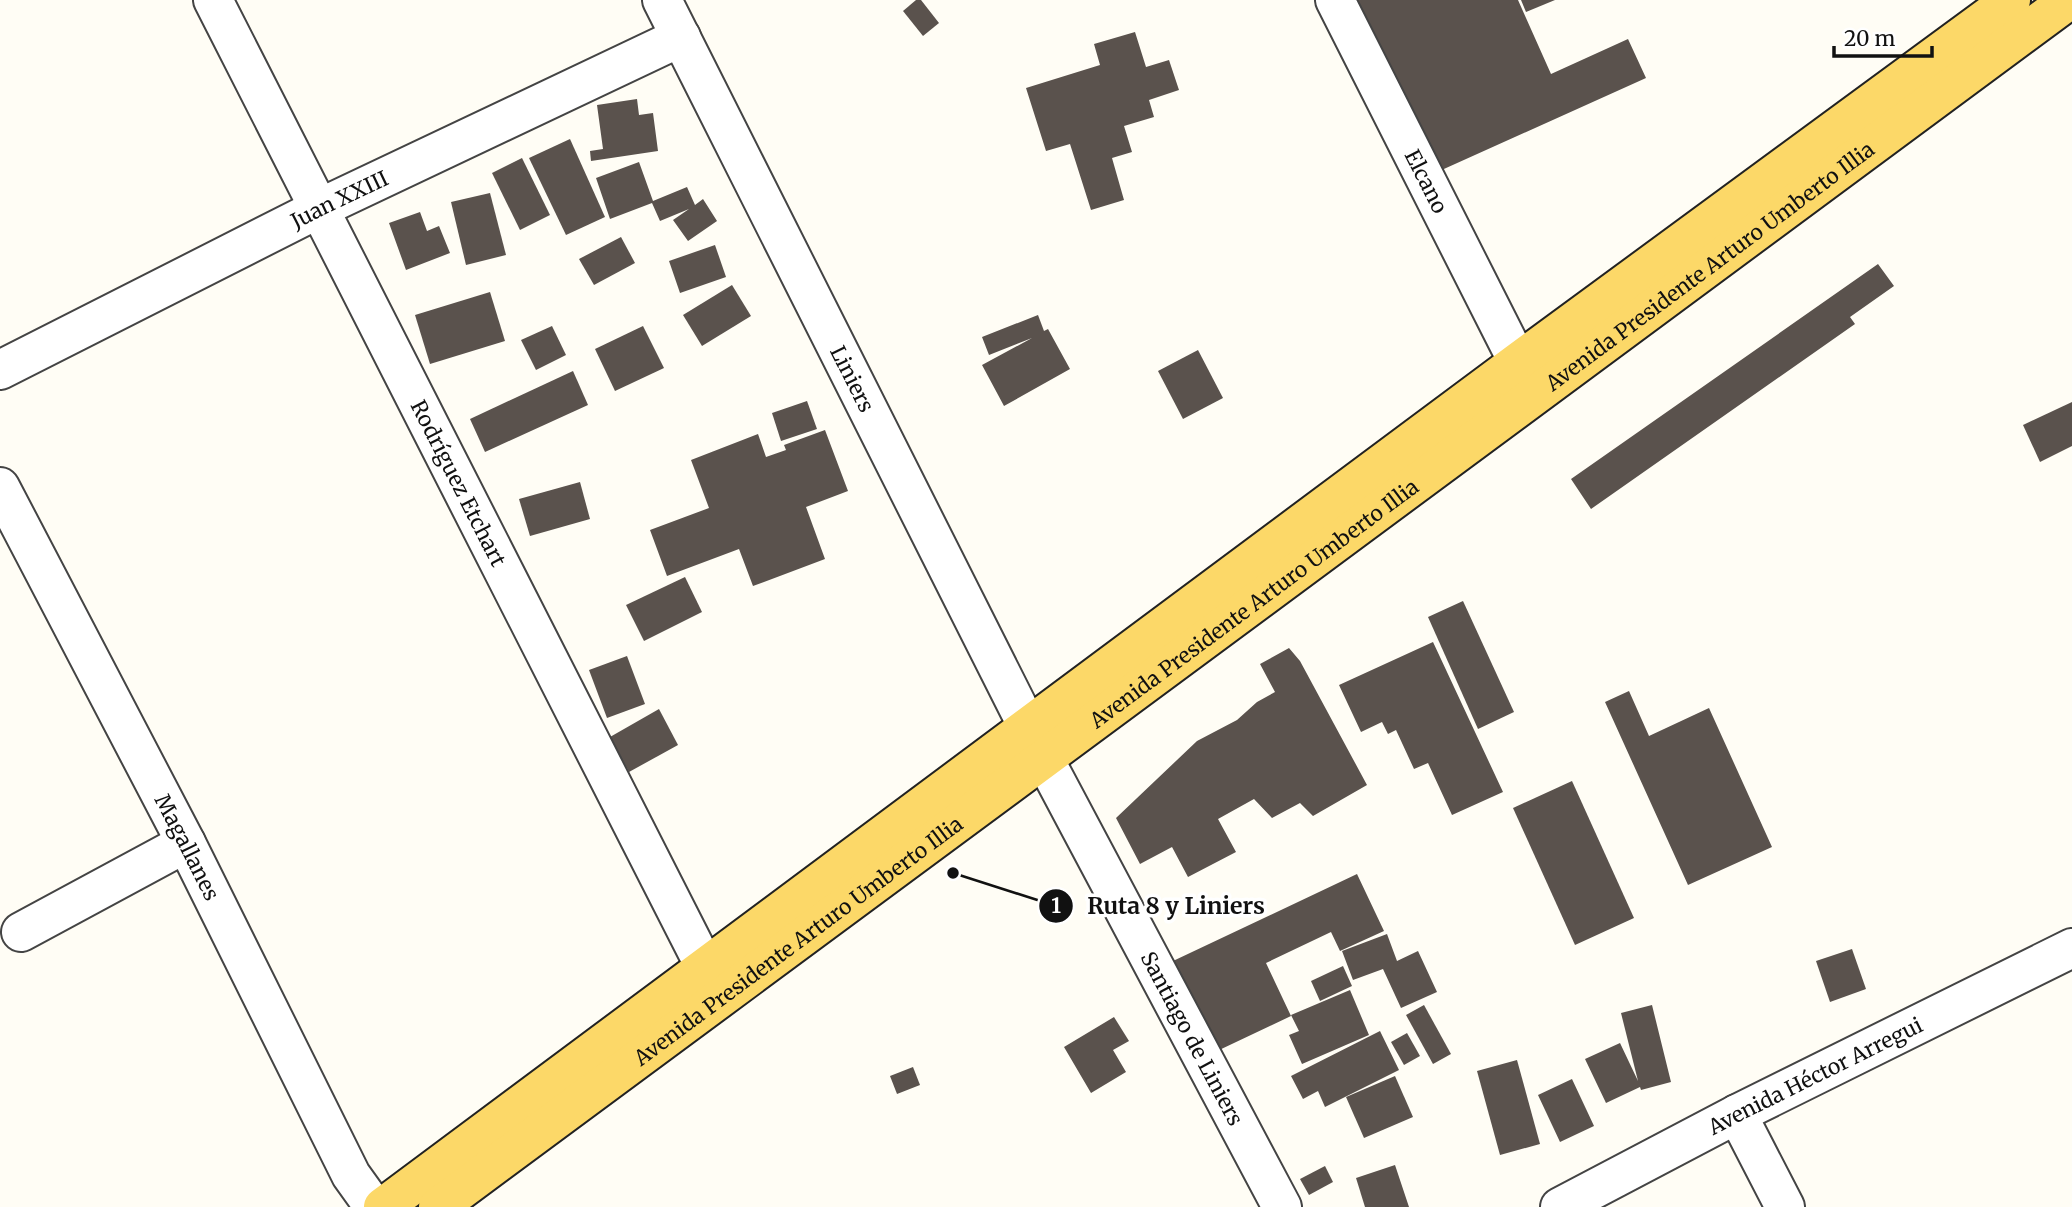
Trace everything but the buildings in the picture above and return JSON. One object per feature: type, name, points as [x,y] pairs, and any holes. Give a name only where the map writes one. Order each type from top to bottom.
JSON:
[{"type":"main road","name":"Avenida Presidente Arturo Umberto Illia","points":[[438,1207],[1036,743],[1518,362],[2011,0]]},
{"type":"main road","name":"Avenida Presidente Arturo Umberto Illia","points":[[383,1207],[705,967],[1036,743],[2057,4]]},
{"type":"street","name":"Rodríguez Etchart","points":[[213,0],[705,967]]},
{"type":"street","name":"Liniers","points":[[662,0],[1036,743]]},
{"type":"street","name":"Elcano","points":[[1335,0],[1518,362]]},
{"type":"street","name":"Juan XXIII","points":[[0,370],[320,208],[681,37]]},
{"type":"street","name":"Magallanes","points":[[0,487],[186,843],[351,1175],[374,1207]]},
{"type":"street","name":"Santiago de Liniers","points":[[1036,743],[1282,1207]]},
{"type":"street","points":[[21,932],[186,843]]},
{"type":"street","name":"Avenida Héctor Arregui","points":[[1560,1207],[1737,1114],[2072,948]]},
{"type":"street","points":[[1737,1114],[1785,1207]]},
{"type":"place","name":"Ruta 8 y Liniers","points":[[953,873]]}]
